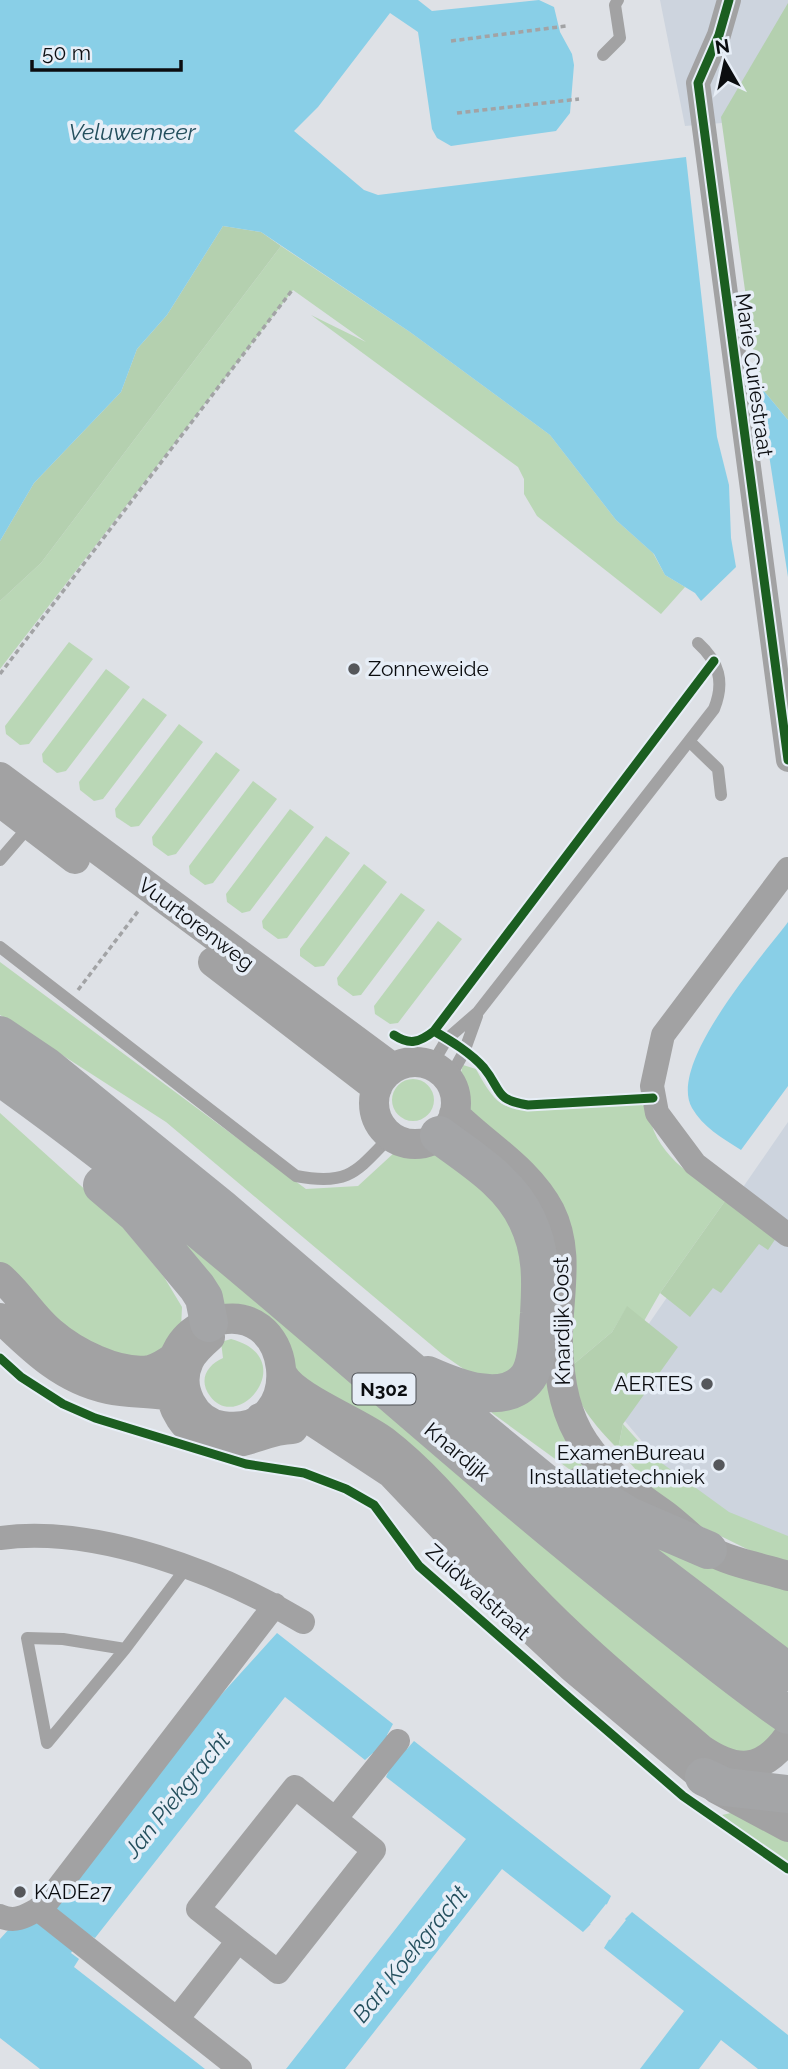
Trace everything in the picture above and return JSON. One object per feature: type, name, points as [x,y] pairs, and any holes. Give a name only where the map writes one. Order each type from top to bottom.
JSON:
[{"type":"main road","name":"Knardijk","points":[[0,1035],[46,1066],[209,1198],[483,1432],[620,1544],[782,1689]]},
{"type":"main road","name":"Knardijk","points":[[0,1077],[62,1121],[253,1276],[522,1506],[782,1689]]},
{"type":"main road","points":[[0,1097],[136,1214],[180,1267],[193,1313],[191,1338]]},
{"type":"main road","points":[[404,1363],[468,1389],[502,1392],[516,1387],[528,1377],[533,1362],[541,1272],[527,1220],[515,1198],[447,1124]]},
{"type":"main road","name":"N302","points":[[483,1432],[629,1516],[708,1550]]},
{"type":"main road","points":[[704,1777],[725,1787],[788,1794]]},
{"type":"street","name":"Marie Curiestraat","points":[[729,0],[719,35],[698,83],[788,761]]},
{"type":"street","name":"Vuurtorenweg","points":[[0,777],[37,818],[142,907],[385,1078]]},
{"type":"street","name":"Vuurtorenweg","points":[[0,802],[37,818],[385,1078]]},
{"type":"street","points":[[788,869],[663,1035],[652,1086],[657,1113],[695,1164],[788,1235]]},
{"type":"street","points":[[412,1062],[440,1072],[454,1092],[447,1124],[415,1144],[391,1136],[375,1115],[385,1078],[412,1062]]},
{"type":"street","name":"Knardijk Oost","points":[[447,1124],[475,1135],[515,1166],[551,1213],[560,1244],[563,1280],[558,1339],[560,1378],[567,1412],[589,1451],[613,1478],[708,1550],[788,1576]]},
{"type":"street","points":[[0,1277],[50,1332],[78,1350],[119,1367],[149,1370],[191,1338],[237,1320],[256,1326],[276,1346],[283,1375],[279,1394],[263,1425]]},
{"type":"street","points":[[0,1318],[42,1357],[90,1385],[179,1403]]},
{"type":"street","points":[[179,1403],[186,1392],[186,1371],[194,1353],[210,1337],[191,1338]]},
{"type":"street","points":[[179,1403],[169,1380],[191,1338]]},
{"type":"street","name":"Zuidwalstraat","points":[[283,1375],[293,1390],[363,1425],[403,1456],[440,1492],[506,1570],[554,1620],[719,1762],[736,1766],[750,1765],[774,1755],[788,1737]]},
{"type":"street","name":"Zuidwalstraat","points":[[179,1403],[192,1430],[212,1441],[245,1442],[263,1425],[296,1429],[349,1445],[391,1473],[421,1503],[527,1625],[730,1798],[760,1810],[788,1827]]},
{"type":"street","points":[[0,1538],[64,1538],[130,1550],[221,1579],[303,1622]]},
{"type":"street","points":[[0,1916],[8,1920],[22,1919],[38,1909],[275,1605]]},
{"type":"street","points":[[335,1819],[398,1741]]},
{"type":"street","points":[[295,1787],[374,1850],[278,1972],[238,1941],[198,1909],[295,1787]]},
{"type":"street","points":[[38,1909],[240,2069]]},
{"type":"street","points":[[177,2019],[238,1941]]},
{"type":"lane","points":[[603,55],[620,38],[615,5],[618,0]]},
{"type":"lane","points":[[440,1072],[447,1039],[478,1012],[715,709],[720,694],[717,666],[698,643]]},
{"type":"lane","points":[[689,741],[718,769],[721,795]]},
{"type":"lane","points":[[0,860],[37,818]]},
{"type":"lane","points":[[0,947],[266,1156],[296,1176],[324,1181],[341,1179],[355,1172],[391,1136]]},
{"type":"lane","points":[[440,1072],[464,1052],[478,1012]]},
{"type":"lane","points":[[125,1649],[63,1639],[27,1638],[47,1743],[125,1649],[186,1568]]},
{"type":"path","points":[[451,41],[566,26]]},
{"type":"path","points":[[457,113],[579,99]]},
{"type":"path","points":[[0,674],[293,289]]},
{"type":"path","points":[[70,1000],[142,907]]},
{"type":"shaded area","points":[[660,0],[788,0],[788,43],[734,122],[685,126]]},
{"type":"shaded area","points":[[788,1122],[788,1549],[703,1513],[601,1393]]},
{"type":"green space","points":[[788,3],[788,420],[758,384],[721,117]]},
{"type":"green space","points":[[223,226],[261,232],[281,246],[41,563],[0,601],[0,541],[34,483],[121,392],[137,349],[167,315]]},
{"type":"green space","points":[[281,246],[410,332],[550,435],[616,520],[653,553],[665,575],[685,587],[661,614],[537,516],[524,494],[524,479],[518,467],[311,315],[366,342],[293,290],[0,669],[0,601],[41,563]]},
{"type":"green space","points":[[69,642],[93,659],[29,744],[20,745],[6,734],[5,726]]},
{"type":"green space","points":[[106,669],[130,687],[66,771],[57,773],[43,762],[42,754]]},
{"type":"green space","points":[[143,698],[167,715],[103,799],[94,801],[80,790],[79,782]]},
{"type":"green space","points":[[179,724],[203,742],[139,826],[131,827],[116,817],[115,809]]},
{"type":"green space","points":[[216,752],[240,770],[176,854],[168,856],[153,845],[152,837]]},
{"type":"green space","points":[[253,781],[277,799],[213,883],[205,885],[190,874],[189,866]]},
{"type":"green space","points":[[290,809],[314,827],[250,911],[242,913],[227,902],[226,894]]},
{"type":"green space","points":[[326,836],[350,853],[287,938],[278,939],[263,928],[262,921]]},
{"type":"green space","points":[[364,864],[387,882],[324,966],[315,967],[300,956],[300,949]]},
{"type":"green space","points":[[401,893],[425,910],[361,995],[353,996],[338,985],[337,978]]},
{"type":"green space","points":[[438,921],[462,939],[398,1023],[390,1024],[375,1014],[374,1006]]},
{"type":"green space","points":[[0,962],[306,1189],[358,1186],[395,1152],[415,1148],[442,1150],[526,1233],[524,1357],[500,1379],[468,1372],[442,1354],[166,1122],[0,1015]]},
{"type":"green space","points":[[463,1065],[476,1069],[494,1097],[502,1104],[512,1107],[546,1109],[638,1103],[648,1108],[651,1124],[666,1151],[687,1172],[725,1201],[660,1293],[644,1321],[627,1307],[612,1332],[568,1369],[468,1119],[459,1080]]},
{"type":"green space","points":[[413,1079],[428,1085],[434,1100],[428,1115],[413,1121],[398,1115],[392,1100],[398,1085]]},
{"type":"green space","points":[[0,1113],[110,1212],[164,1277],[182,1307],[181,1329],[170,1346],[144,1362],[106,1357],[55,1325],[0,1269]]},
{"type":"green space","points":[[454,1130],[471,1137],[507,1168],[525,1187],[540,1209],[554,1247],[555,1287],[551,1353],[553,1380],[559,1405],[568,1429],[597,1470],[615,1488],[659,1517],[655,1522],[591,1485],[492,1413],[490,1408],[493,1405],[513,1401],[527,1393],[533,1387],[540,1370],[548,1295],[546,1251],[533,1211],[521,1193],[498,1170],[454,1137]]},
{"type":"green space","points":[[58,1131],[787,1730],[764,1753],[711,1750],[301,1384],[284,1342],[215,1313],[212,1298]]},
{"type":"green space","points":[[725,1201],[776,1238],[768,1250],[759,1244],[721,1293],[713,1288],[690,1317],[660,1293]]},
{"type":"green space","points":[[627,1306],[678,1347],[623,1424],[618,1449],[587,1412],[575,1392],[568,1369],[612,1332]]},
{"type":"green space","points":[[231,1339],[252,1349],[262,1361],[263,1376],[258,1389],[248,1400],[235,1406],[222,1406],[206,1390],[205,1379],[209,1369],[223,1358],[221,1342]]},
{"type":"green space","points":[[623,1424],[652,1456],[729,1512],[788,1536],[788,1563],[751,1551],[672,1512],[618,1449]]},
{"type":"green space","points":[[563,1482],[788,1584],[788,1656]]},
{"type":"green space","points":[[735,1812],[788,1838],[788,1865],[722,1815]]},
{"type":"water","name":"Veluwemeer","points":[[0,0],[418,0],[432,11],[539,0],[554,7],[560,32],[572,54],[574,65],[570,113],[556,131],[451,146],[437,138],[432,129],[418,32],[390,13],[318,107],[294,131],[364,190],[378,195],[686,157],[717,437],[729,485],[731,538],[736,567],[701,601],[695,593],[665,575],[654,554],[616,520],[550,435],[410,332],[261,232],[223,226],[167,315],[137,349],[121,392],[34,483],[0,541]]},
{"type":"water","points":[[758,384],[788,420],[788,577]]},
{"type":"water","points":[[788,922],[788,1086],[741,1150],[696,1115],[688,1089],[693,1065],[720,1012]]},
{"type":"water","points":[[277,1633],[393,1724],[387,1735],[407,1749],[414,1741],[611,1896],[606,1906],[624,1920],[632,1912],[788,2035],[788,2069],[758,2069],[721,2040],[699,2069],[640,2069],[684,2011],[604,1948],[610,1938],[591,1924],[583,1932],[502,1869],[345,2069],[286,2069],[466,1839],[386,1777],[391,1766],[373,1753],[365,1760],[285,1697],[95,1938],[85,1933],[71,1953],[79,1959],[74,1967],[205,2069],[40,2069],[0,2038],[0,1939]]},
{"type":"pier","points":[[606,1904],[626,1920],[610,1940],[590,1924]]},
{"type":"cycle path","points":[[729,0],[719,35],[698,83],[788,760]]},
{"type":"cycle path","points":[[394,1035],[414,1041],[434,1031],[714,661]]},
{"type":"cycle path","points":[[434,1031],[473,1057],[484,1068],[500,1093],[517,1103],[528,1105],[653,1098]]},
{"type":"cycle path","points":[[0,1358],[21,1377],[63,1404],[95,1418],[246,1464],[304,1473],[346,1489],[374,1505],[419,1566],[683,1796],[788,1869]]},
{"type":"place","name":"Zonneweide","points":[[354,669]]},
{"type":"place","name":"AERTES","points":[[707,1384]]},
{"type":"place","name":"ExamenBureau Installatietechniek","points":[[719,1465]]},
{"type":"place","name":"KADE27","points":[[20,1892]]},
{"type":"water label","name":"Jan Piekgracht","points":[[177,1795]]},
{"type":"water label","name":"Bart Koekgracht","points":[[410,1954]]}]
